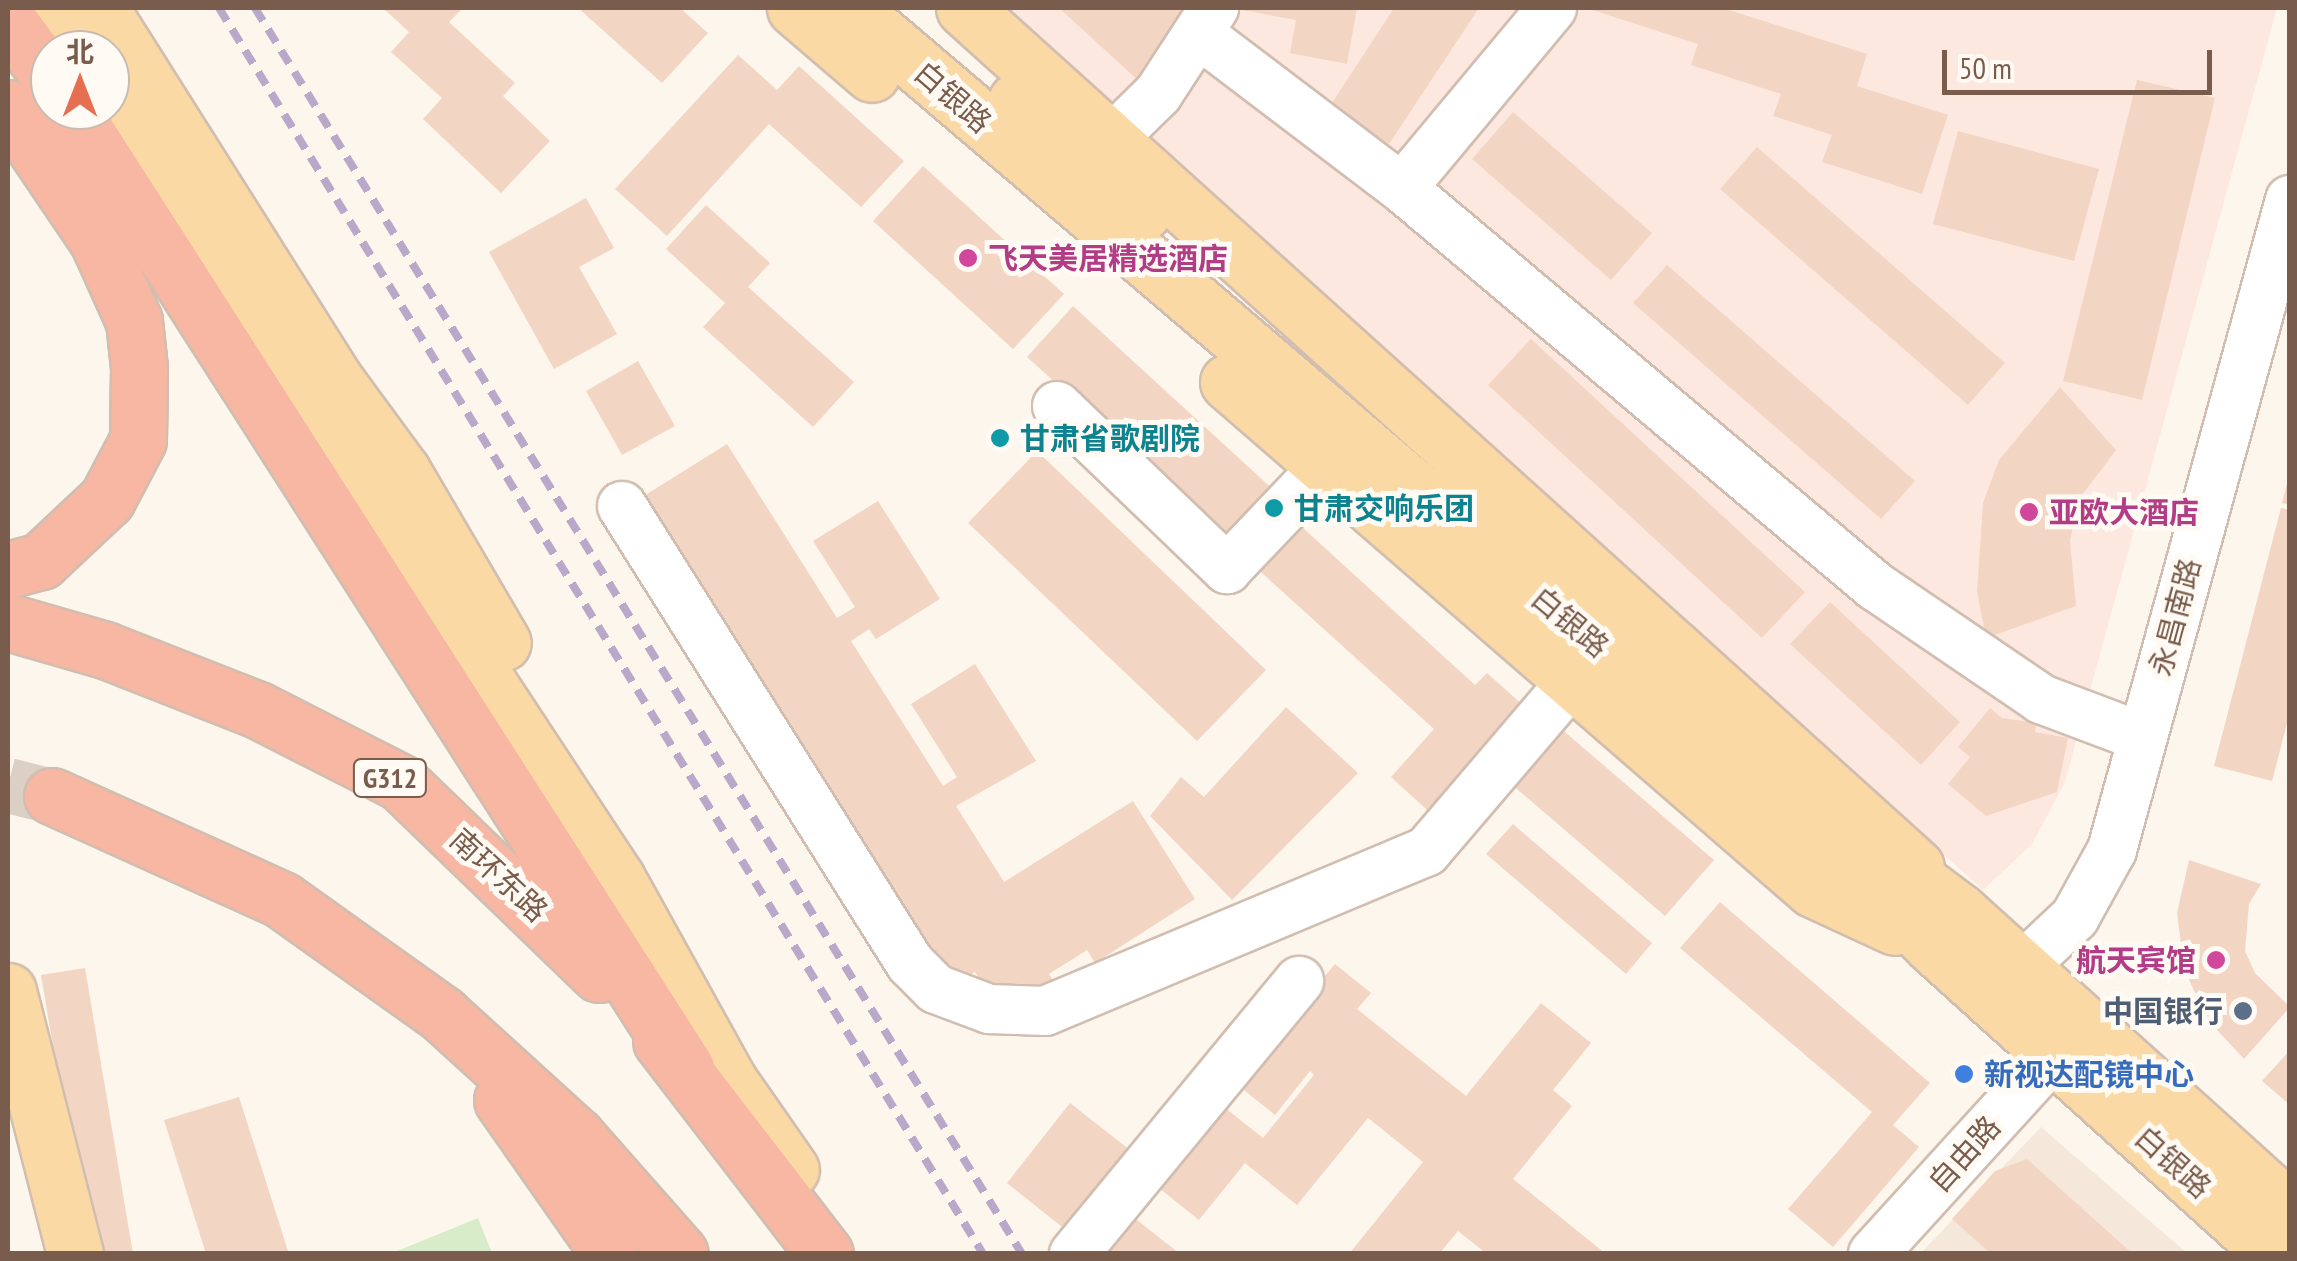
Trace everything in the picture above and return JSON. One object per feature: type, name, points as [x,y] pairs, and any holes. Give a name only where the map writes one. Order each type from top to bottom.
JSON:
[{"type":"highway","points":[[8,20],[30,50]]},
{"type":"highway","points":[[8,108],[98,241],[134,321],[139,368],[138,440],[106,499],[41,561],[8,570]]},
{"type":"highway","points":[[85,130],[686,1068]]},
{"type":"highway","name":"南环东路","points":[[8,622],[105,650],[258,710],[401,784],[561,933],[686,1068],[825,1254]]},
{"type":"highway","points":[[52,796],[282,900],[443,1016],[576,1136],[680,1254]]},
{"type":"highway","points":[[443,1016],[610,1254]]},
{"type":"main road","points":[[44,8],[59,30]]},
{"type":"main road","points":[[100,8],[421,504],[610,842],[617,879]]},
{"type":"main road","points":[[796,8],[1813,889],[1947,929]]},
{"type":"main road","name":"白银路","points":[[850,8],[1830,828]]},
{"type":"main road","name":"白银路","points":[[908,8],[2009,984],[2290,1210]]},
{"type":"main road","points":[[964,8],[1863,814],[1947,929]]},
{"type":"main road","points":[[124,130],[617,879],[729,1081],[848,1254]]},
{"type":"main road","name":"白银路","points":[[2009,984],[2054,1054],[2274,1254]]},
{"type":"main road","points":[[8,991],[75,1254]]},
{"type":"street","points":[[1402,188],[1552,8]]},
{"type":"street","points":[[1112,139],[1158,94],[1207,20],[1875,586],[2041,699],[2142,737]]},
{"type":"street","name":"永昌南路","points":[[2009,984],[2075,917],[2112,850],[2290,200]]},
{"type":"street","points":[[1057,406],[1227,569],[1326,466]]},
{"type":"street","points":[[622,506],[910,963],[936,989],[989,1010],[1045,1010],[1427,851],[1573,680]]},
{"type":"street","points":[[1074,1254],[1299,981]]},
{"type":"street","name":"自由路","points":[[1872,1254],[2054,1054]]},
{"type":"shaded area","points":[[1009,8],[2277,8],[2065,782],[2032,844],[1983,890]]},
{"type":"shaded area","points":[[2041,1127],[2187,1253],[1920,1254]]},
{"type":"green space","points":[[478,1218],[492,1253],[397,1251]]},
{"type":"building","points":[[383,8],[463,8],[449,22],[515,83],[503,96],[550,141],[501,193],[423,119],[442,98],[391,52],[409,32]]},
{"type":"building","points":[[578,8],[680,8],[708,33],[662,83]]},
{"type":"building","points":[[1059,8],[1191,8],[1141,83]]},
{"type":"building","points":[[1232,8],[1357,8],[1347,64],[1290,53],[1296,20]]},
{"type":"building","points":[[1394,8],[1479,8],[1389,144],[1330,106]]},
{"type":"building","points":[[1586,8],[1723,8],[1867,54],[1857,86],[1948,115],[1922,194],[1822,162],[1832,135],[1773,116],[1781,94],[1691,65],[1698,44]]},
{"type":"building","points":[[738,55],[777,90],[799,66],[904,161],[861,207],[769,124],[667,236],[615,189]]},
{"type":"building","points":[[2137,80],[2215,98],[2142,400],[2063,381]]},
{"type":"building","points":[[1513,112],[1652,233],[1611,280],[1472,159]]},
{"type":"building","points":[[1958,131],[2099,169],[2074,261],[1933,224]]},
{"type":"building","points":[[1757,147],[2005,363],[1968,405],[1720,189]]},
{"type":"building","name":"飞天美居精选酒店","points":[[923,166],[1064,294],[1013,349],[873,221]]},
{"type":"building","points":[[586,198],[614,248],[579,267],[617,334],[554,369],[489,252]]},
{"type":"building","points":[[706,205],[770,263],[748,287],[854,382],[813,427],[703,327],[725,303],[666,249]]},
{"type":"building","points":[[1667,265],[1915,481],[1881,519],[1633,303]]},
{"type":"building","points":[[1073,306],[1277,493],[1231,542],[1027,357]]},
{"type":"building","points":[[1531,339],[1805,592],[1762,638],[1488,385]]},
{"type":"building","points":[[638,361],[675,426],[622,455],[586,391]]},
{"type":"building","name":"亚欧大酒店","points":[[2060,387],[2116,450],[2079,499],[2070,541],[2076,606],[1986,638],[1977,592],[1983,503],[1999,460]]},
{"type":"building","points":[[727,444],[837,618],[855,607],[813,541],[878,501],[940,599],[876,639],[869,629],[851,641],[943,786],[957,777],[911,704],[975,664],[1036,761],[956,806],[1004,882],[1133,801],[1195,899],[1095,963],[1087,950],[1049,974],[1059,990],[1040,1002],[1030,986],[1014,996],[1006,983],[989,994],[975,972],[957,983],[942,959],[933,965],[639,499]]},
{"type":"building","points":[[1037,451],[1266,670],[1197,741],[968,523]]},
{"type":"building","points":[[2290,481],[2290,505],[2282,503]]},
{"type":"building","points":[[2281,508],[2290,510],[2290,712],[2272,781],[2214,766]]},
{"type":"building","points":[[1291,517],[1475,685],[1487,673],[1534,715],[1437,819],[1391,777],[1434,729],[1250,562]]},
{"type":"building","points":[[1830,602],[1960,722],[1921,765],[1790,644]]},
{"type":"building","points":[[1286,707],[1358,773],[1232,900],[1150,816],[1181,777],[1204,797]]},
{"type":"building","points":[[1990,708],[2002,718],[2037,723],[2035,732],[2068,738],[2057,792],[1986,816],[1948,784],[1970,757],[1958,747]]},
{"type":"building","points":[[1559,727],[1714,860],[1665,916],[1510,783]]},
{"type":"building","points":[[1513,824],[1652,943],[1626,974],[1486,854]]},
{"type":"building","name":"航天宾馆","points":[[2189,860],[2261,884],[2249,904],[2245,951],[2255,973],[2290,1007],[2244,1059],[2206,1018],[2184,968],[2177,913]]},
{"type":"building","points":[[1720,902],[1930,1083],[1893,1125],[1919,1147],[1833,1247],[1788,1209],[1872,1112],[1680,948]]},
{"type":"building","points":[[1335,964],[1371,993],[1357,1009],[1466,1096],[1541,1003],[1591,1043],[1553,1090],[1572,1106],[1513,1179],[1606,1254],[1487,1254],[1458,1231],[1439,1254],[1349,1254],[1423,1162],[1368,1118],[1297,1205],[1245,1163],[1199,1220],[1154,1184],[1219,1103],[1263,1138],[1314,1075],[1310,1071],[1275,1115],[1235,1083]]},
{"type":"building","points":[[85,968],[133,1254],[88,1254],[41,975]]},
{"type":"building","points":[[2290,1050],[2290,1105],[2262,1081]]},
{"type":"building","points":[[239,1097],[289,1254],[206,1254],[164,1120]]},
{"type":"building","points":[[1070,1103],[1130,1150],[1066,1230],[1007,1183]]},
{"type":"building","points":[[2027,1159],[2133,1254],[1991,1254],[1952,1219],[1995,1171]]},
{"type":"building","points":[[1127,1212],[1180,1254],[1094,1254]]},
{"type":"tunnel","points":[[8,785],[52,796]]},
{"type":"railway","points":[[219,8],[983,1254]]},
{"type":"railway","points":[[255,8],[1022,1254]]},
{"type":"place","name":"飞天美居精选酒店","points":[[968,258]]},
{"type":"place","name":"甘肃省歌剧院","points":[[1000,438]]},
{"type":"place","name":"甘肃交响乐团","points":[[1274,508]]},
{"type":"place","name":"亚欧大酒店","points":[[2029,512]]},
{"type":"place","name":"航天宾馆","points":[[2216,960]]},
{"type":"place","name":"中国银行","points":[[2243,1011]]},
{"type":"place","name":"新视达配镜中心","points":[[1964,1074]]}]
